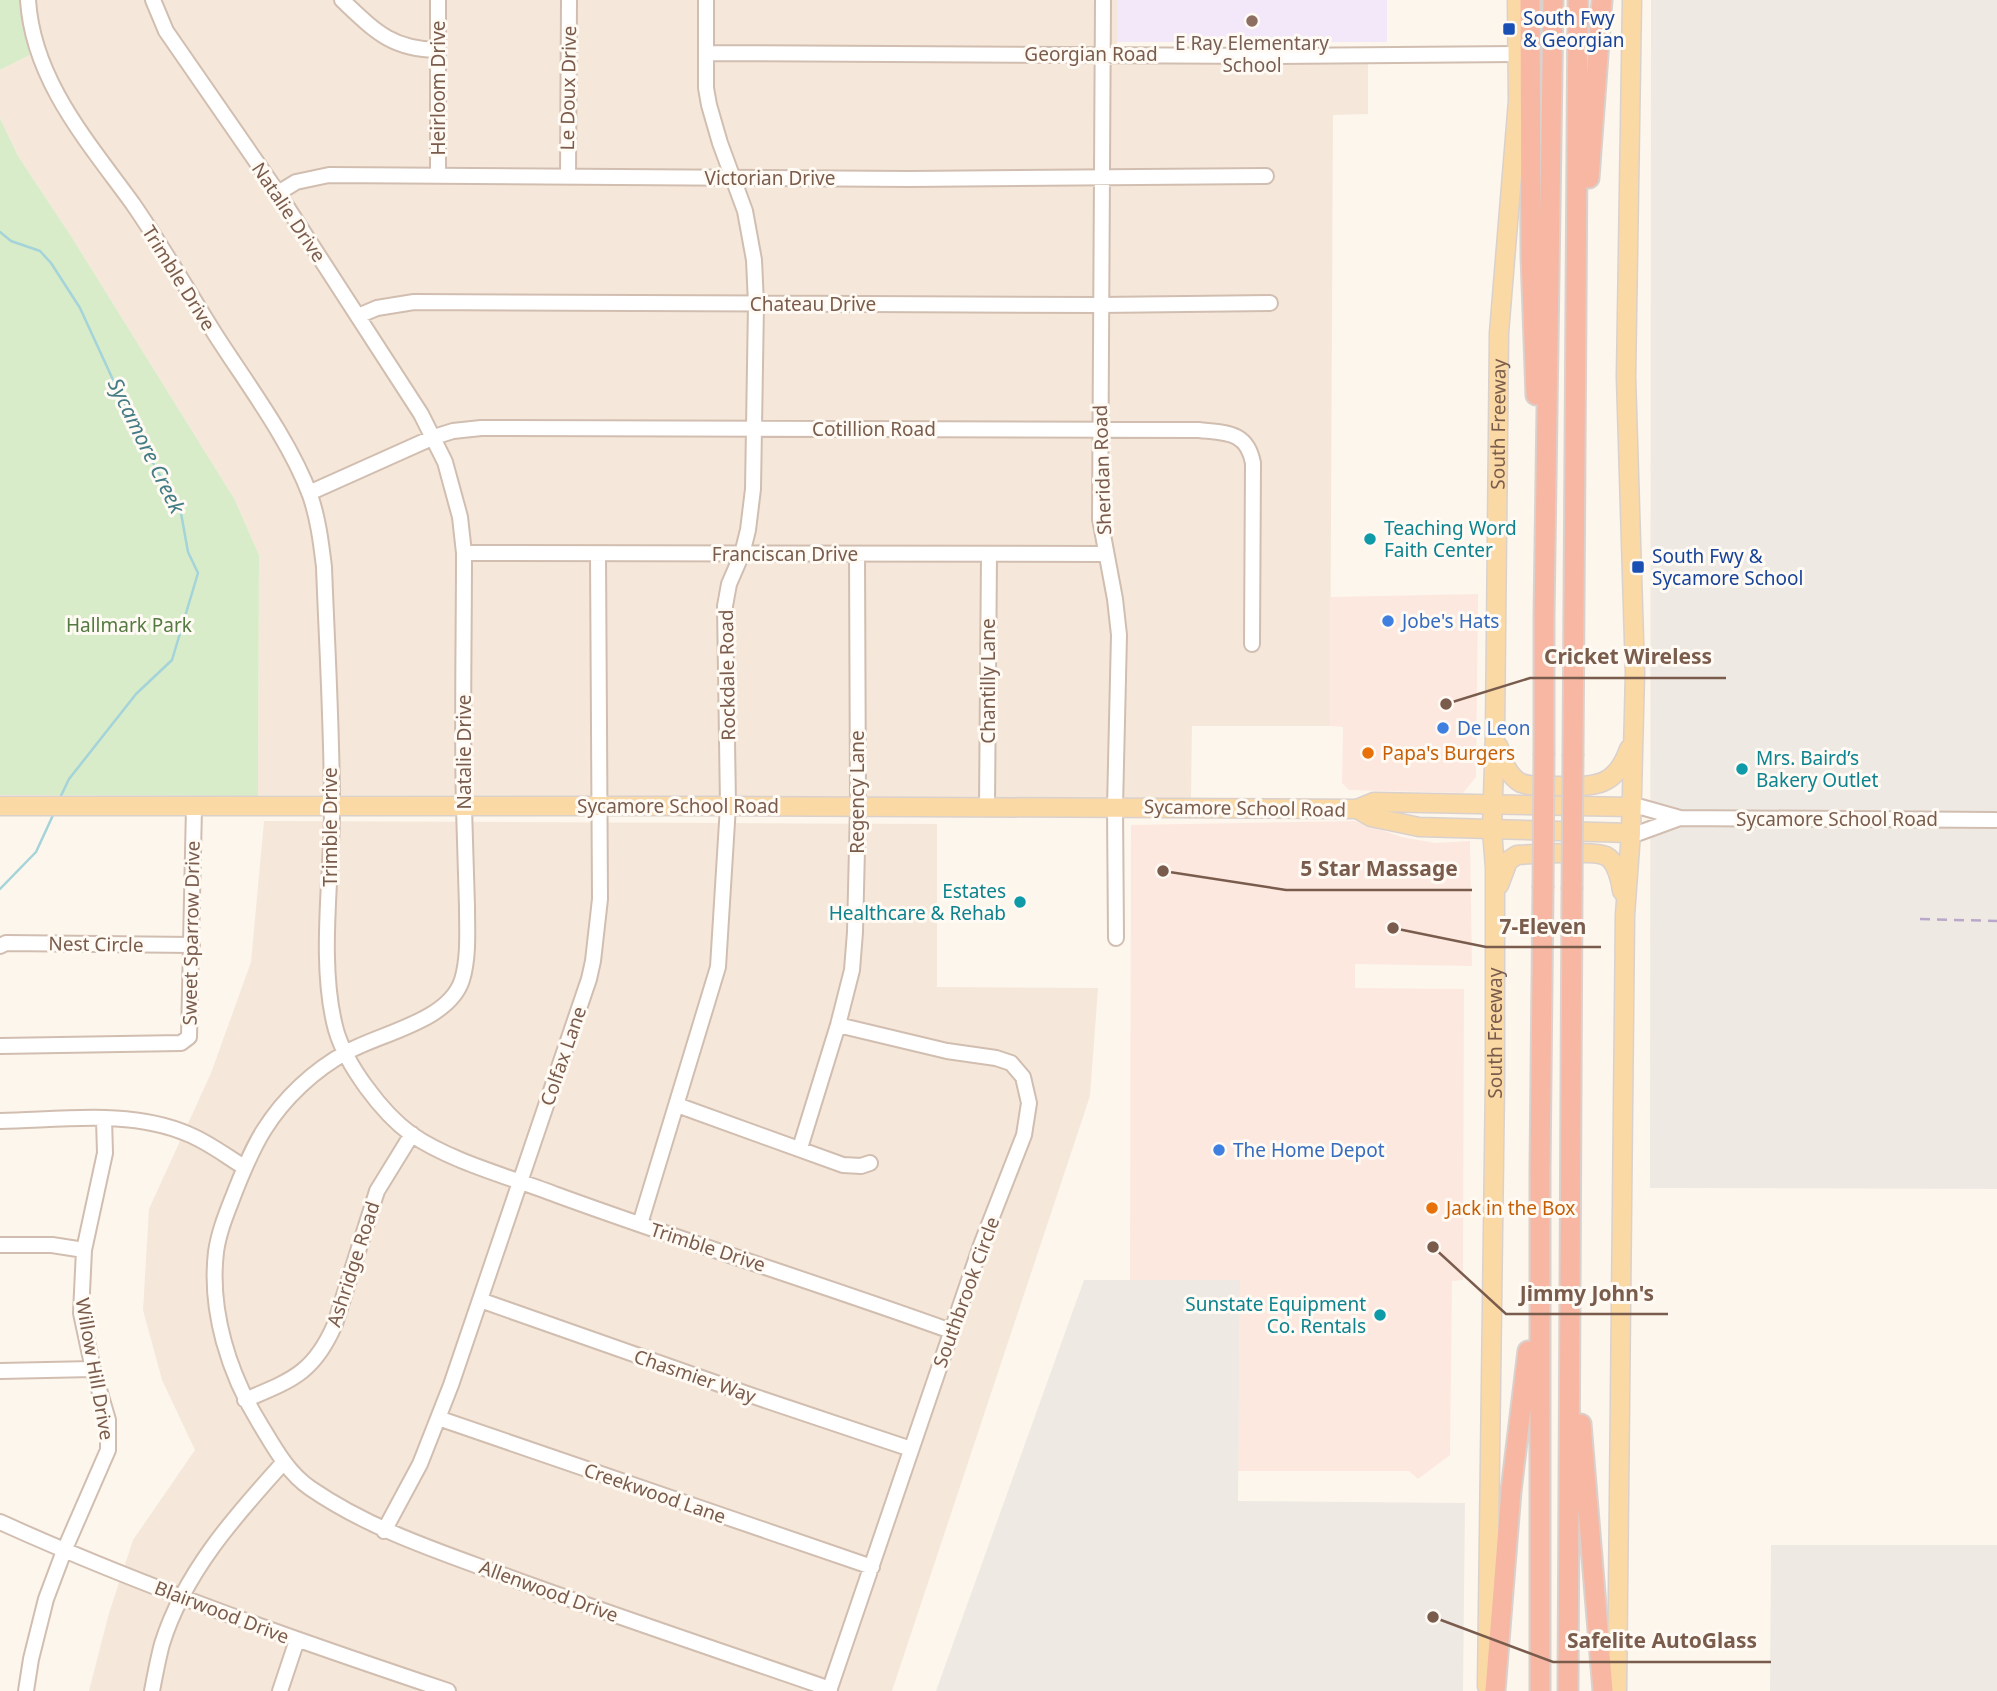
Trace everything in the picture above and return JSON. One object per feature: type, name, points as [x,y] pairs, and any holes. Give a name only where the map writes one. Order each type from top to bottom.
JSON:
[{"type":"highway","points":[[1530,0],[1531,244],[1537,544],[1547,557]]},
{"type":"highway","points":[[1540,1691],[1544,616],[1547,557],[1553,0]]},
{"type":"highway","points":[[1568,1691],[1578,0]]},
{"type":"highway","points":[[1577,252],[1589,179],[1602,0]]},
{"type":"highway","points":[[1495,1691],[1511,1491],[1528,1363],[1532,1191],[1540,1170]]},
{"type":"highway","points":[[1570,1281],[1578,1314],[1581,1439],[1603,1691]]},
{"type":"main road","name":"South Freeway","points":[[1487,1691],[1496,892],[1492,830],[1499,333],[1518,101],[1517,0]]},
{"type":"main road","points":[[1617,1691],[1625,915],[1631,833],[1635,673],[1626,377],[1632,0]]},
{"type":"main road","points":[[1495,733],[1501,757],[1520,783],[1596,786],[1623,766],[1634,732]]},
{"type":"main road","name":"Sycamore School Road","points":[[0,806],[987,806],[1357,809],[1374,802],[1631,807]]},
{"type":"main road","name":"Sycamore School Road","points":[[1357,809],[1371,817],[1419,827],[1631,833]]},
{"type":"main road","points":[[1496,892],[1508,861],[1517,855],[1605,856],[1612,862],[1621,884],[1625,915]]},
{"type":"street","name":"Trimble Drive","points":[[27,0],[35,45],[53,90],[151,233],[280,436],[309,493],[320,530],[324,567],[332,807],[329,988],[337,1032],[345,1053],[375,1097],[412,1134],[443,1151],[640,1224],[951,1331]]},
{"type":"street","name":"Natalie Drive","points":[[153,0],[166,31],[278,193],[434,437],[456,499],[464,554],[467,935],[462,981],[454,997],[439,1010],[345,1053],[324,1066],[296,1090],[268,1124],[244,1167],[216,1248],[214,1278],[219,1322],[235,1377],[245,1400],[284,1463]]},
{"type":"street","points":[[342,0],[387,39],[413,50],[438,50]]},
{"type":"street","name":"Heirloom Drive","points":[[438,0],[438,176]]},
{"type":"street","name":"Le Doux Drive","points":[[568,176],[569,0]]},
{"type":"street","name":"Rockdale Road","points":[[640,1224],[718,967],[729,806],[725,606],[729,584],[742,554],[753,489],[756,304],[754,260],[745,211],[709,105],[706,0]]},
{"type":"street","name":"Sheridan Road","points":[[1103,0],[1100,519],[1119,635],[1115,807],[1116,938]]},
{"type":"street","name":"Georgian Road","points":[[706,52],[1276,57],[1517,54]]},
{"type":"street","name":"Victorian Drive","points":[[278,193],[296,182],[329,175],[734,178],[1266,176]]},
{"type":"street","name":"Chateau Drive","points":[[358,316],[377,308],[414,303],[1270,303]]},
{"type":"street","name":"Cotillion Road","points":[[309,493],[434,437],[453,430],[481,428],[1100,429],[1199,430],[1232,434],[1251,450],[1255,492],[1252,644]]},
{"type":"street","name":"Franciscan Drive","points":[[464,554],[1106,554]]},
{"type":"street","name":"Colfax Lane","points":[[384,1531],[420,1464],[438,1418],[521,1181],[593,961],[600,899],[598,554]]},
{"type":"street","name":"Regency Lane","points":[[800,1147],[848,990],[853,957],[858,806],[857,554]]},
{"type":"street","name":"Chantilly Lane","points":[[987,806],[989,555]]},
{"type":"street","name":"Sweet Sparrow Drive","points":[[0,1046],[181,1043],[189,1037],[194,807]]},
{"type":"street","name":"Sycamore School Road","points":[[1631,807],[1641,807],[1680,818],[1995,820]]},
{"type":"street","name":"Sycamore School Road","points":[[1631,833],[1639,833],[1680,818]]},
{"type":"street","name":"Nest Circle","points":[[0,946],[6,943],[52,942],[192,945]]},
{"type":"street","name":"Southbrook Circle","points":[[829,1690],[981,1245],[1024,1135],[1029,1103],[1023,1077],[1011,1063],[838,1025]]},
{"type":"street","points":[[677,1105],[800,1147],[843,1165],[861,1166],[870,1163]]},
{"type":"street","points":[[0,1121],[104,1119],[142,1122],[187,1134],[244,1167]]},
{"type":"street","name":"Willow Hill Drive","points":[[26,1691],[46,1599],[108,1450],[108,1420],[81,1313],[84,1250],[105,1153],[104,1119]]},
{"type":"street","name":"Ashridge Road","points":[[245,1400],[286,1383],[301,1373],[312,1364],[327,1343],[377,1191],[412,1134]]},
{"type":"street","points":[[0,1245],[52,1245],[84,1250]]},
{"type":"street","name":"Chasmier Way","points":[[480,1300],[911,1449]]},
{"type":"street","points":[[0,1371],[93,1369]]},
{"type":"street","name":"Creekwood Lane","points":[[438,1418],[872,1567]]},
{"type":"street","points":[[152,1691],[163,1643],[182,1598],[202,1562],[233,1517],[284,1463]]},
{"type":"street","name":"Allenwood Drive","points":[[284,1463],[307,1486],[384,1531],[829,1690]]},
{"type":"street","name":"Blairwood Drive","points":[[0,1522],[182,1598],[448,1691]]},
{"type":"street","points":[[280,1691],[298,1640]]},
{"type":"shaded area","points":[[23,0],[1117,0],[1117,60],[1368,60],[1368,114],[1333,115],[1330,726],[1192,726],[1191,798],[258,795],[259,555],[235,500],[71,236],[18,156],[0,118],[0,70],[30,55]]},
{"type":"shaded area","name":"E Ray Elementary School","points":[[1117,0],[1387,0],[1387,42],[1117,42]]},
{"type":"shaded area","points":[[1651,0],[1997,0],[1997,1189],[1650,1188]]},
{"type":"shaded area","points":[[1478,594],[1476,777],[1463,793],[1349,790],[1342,783],[1343,727],[1330,726],[1330,597]]},
{"type":"shaded area","points":[[264,821],[937,824],[937,987],[1098,988],[1090,1096],[892,1691],[89,1691],[109,1613],[133,1540],[195,1450],[162,1380],[143,1310],[149,1209],[211,1073],[251,962]]},
{"type":"shaded area","points":[[1355,821],[1402,837],[1435,843],[1470,841],[1472,966],[1355,964],[1355,988],[1464,989],[1463,1280],[1452,1281],[1450,1455],[1418,1479],[1409,1471],[1238,1471],[1240,1280],[1130,1280],[1131,825]]},
{"type":"shaded area","points":[[1084,1280],[1240,1280],[1238,1501],[1465,1503],[1463,1691],[936,1691]]},
{"type":"shaded area","points":[[1771,1545],[1997,1545],[1997,1691],[1770,1691]]},
{"type":"green space","points":[[0,0],[23,0],[30,55],[0,70]]},
{"type":"green space","name":"Hallmark Park","points":[[0,118],[18,156],[71,236],[235,500],[259,555],[258,796],[0,795]]},
{"type":"waterway","name":"Sycamore Creek","points":[[0,232],[11,241],[40,251],[51,263],[80,308],[142,443],[181,513],[188,552],[198,573],[172,660],[136,694],[69,779],[59,800]]},
{"type":"waterway","name":"Sycamore Creek","points":[[0,889],[36,852],[54,813]]},
{"type":"railway","points":[[1920,919],[1997,921]]},
{"type":"place","name":"E Ray Elementary School","points":[[1252,21]]},
{"type":"place","name":"South Fwy & Georgian","points":[[1509,29]]},
{"type":"place","name":"Teaching Word Faith Center","points":[[1370,539]]},
{"type":"place","name":"South Fwy & Sycamore School","points":[[1638,567]]},
{"type":"place","name":"Jobe's Hats","points":[[1388,621]]},
{"type":"place","name":"Cricket Wireless","points":[[1446,704]]},
{"type":"place","name":"De Leon","points":[[1443,728]]},
{"type":"place","name":"Papa's Burgers","points":[[1368,753]]},
{"type":"place","name":"Mrs. Baird’s Bakery Outlet","points":[[1742,769]]},
{"type":"place","name":"5 Star Massage","points":[[1163,871]]},
{"type":"place","name":"Estates Healthcare & Rehab","points":[[1020,902]]},
{"type":"place","name":"7-Eleven","points":[[1393,928]]},
{"type":"place","name":"The Home Depot","points":[[1219,1150]]},
{"type":"place","name":"Jack in the Box","points":[[1432,1208]]},
{"type":"place","name":"Jimmy John's","points":[[1433,1247]]},
{"type":"place","name":"Sunstate Equipment Co. Rentals","points":[[1380,1315]]},
{"type":"place","name":"Safelite AutoGlass","points":[[1433,1617]]}]
